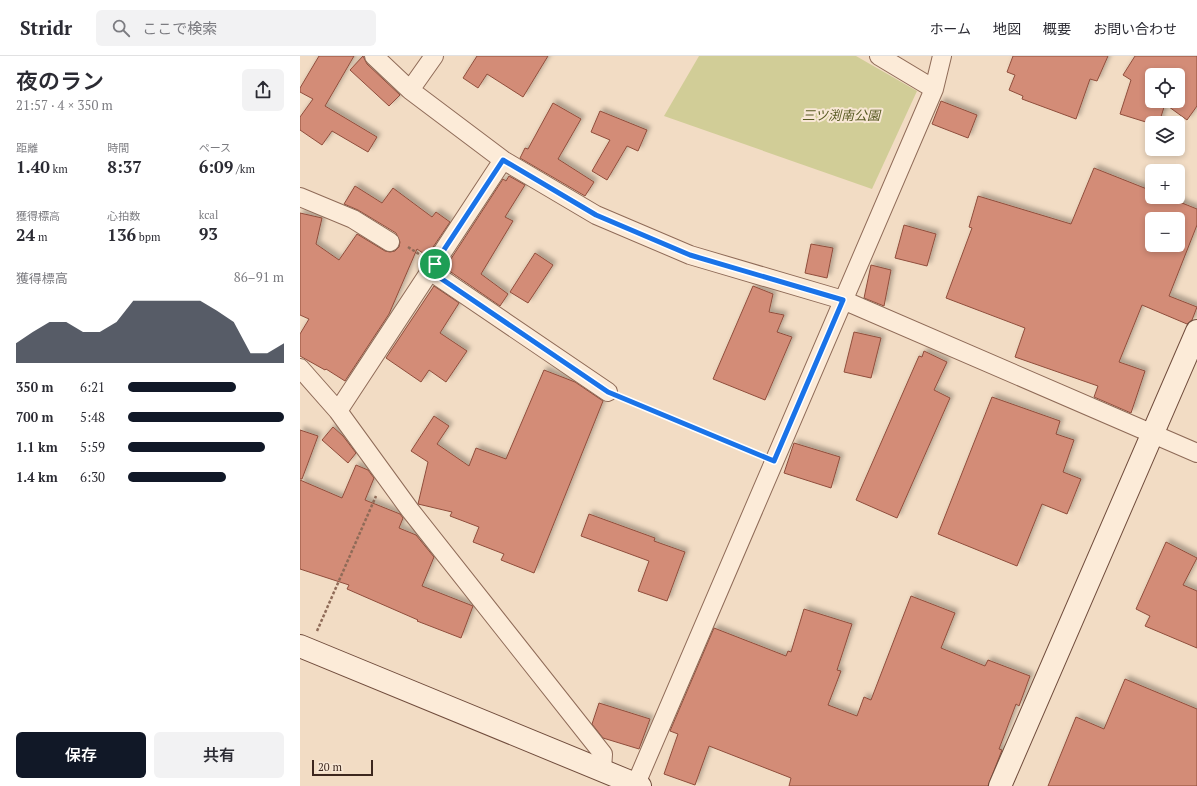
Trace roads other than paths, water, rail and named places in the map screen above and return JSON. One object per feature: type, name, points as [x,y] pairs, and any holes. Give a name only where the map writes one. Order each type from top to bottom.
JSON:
[{"type":"street","points":[[374,56],[410,90],[503,160],[596,215],[690,255],[843,300],[1197,453]]},
{"type":"street","points":[[410,90],[434,56]]},
{"type":"street","points":[[879,56],[934,89]]},
{"type":"street","points":[[304,648],[637,785],[934,89],[942,56]]},
{"type":"street","points":[[338,411],[503,160]]},
{"type":"street","points":[[300,198],[353,218],[390,242]]},
{"type":"street","points":[[432,267],[608,392]]},
{"type":"street","points":[[1000,786],[1197,331]]},
{"type":"street","points":[[300,368],[338,411],[384,476],[603,754],[602,770]]},
{"type":"park label","name":"三ツ渕南公園","points":[[841,115]]}]
